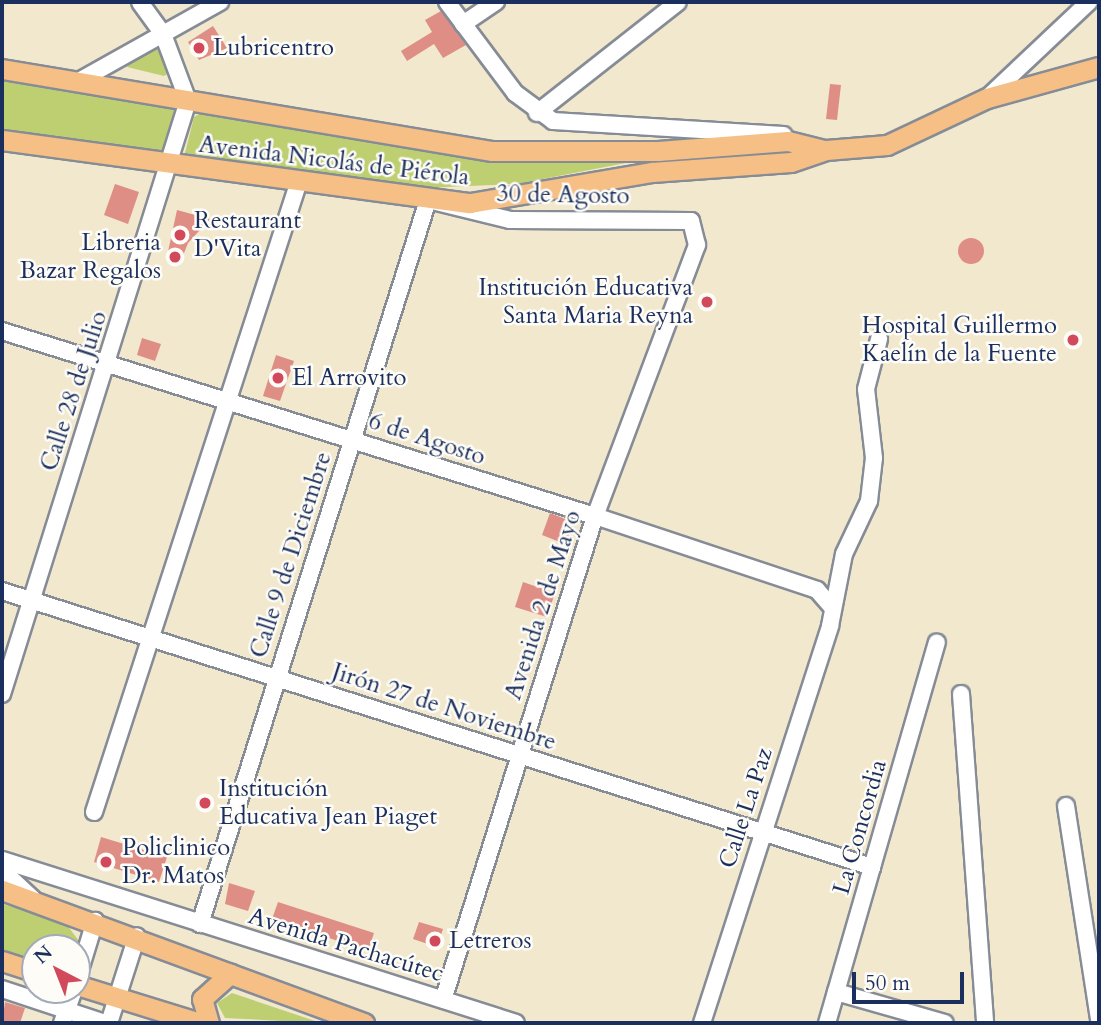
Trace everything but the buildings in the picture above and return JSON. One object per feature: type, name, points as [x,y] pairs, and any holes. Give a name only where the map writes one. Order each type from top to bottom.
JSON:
[{"type":"main road","name":"Avenida Nicolás de Piérola","points":[[2,140],[170,166],[428,200],[538,196],[652,172],[791,162],[826,150],[887,145],[987,98],[1099,67]]},
{"type":"main road","name":"Avenida Nicolás de Piérola","points":[[2,69],[492,151],[658,151],[788,141],[826,150]]},
{"type":"main road","points":[[2,890],[137,936],[230,974],[364,1023]]},
{"type":"main road","points":[[2,961],[21,967]]},
{"type":"main road","points":[[209,1023],[202,999],[230,974]]},
{"type":"main road","points":[[91,988],[200,1023]]},
{"type":"street","points":[[140,2],[163,34],[188,101]]},
{"type":"street","points":[[77,82],[220,2]]},
{"type":"street","points":[[447,2],[537,113],[572,124],[776,134],[858,147]]},
{"type":"street","points":[[463,23],[496,2]]},
{"type":"street","points":[[537,113],[678,2]]},
{"type":"street","points":[[987,98],[1089,2]]},
{"type":"street","name":"Calle 28 de Julio","points":[[2,694],[170,166],[188,101]]},
{"type":"street","points":[[94,812],[298,184]]},
{"type":"street","name":"30 de Agosto","points":[[428,200],[510,220],[670,217],[697,228]]},
{"type":"street","name":"Calle 9 de Diciembre","points":[[200,925],[428,200]]},
{"type":"street","name":"Avenida 2 de Mayo","points":[[443,1000],[595,516],[697,245],[697,228]]},
{"type":"street","name":"6 de Agosto","points":[[2,331],[595,516],[817,590],[831,606]]},
{"type":"street","name":"Calle La Paz","points":[[702,1023],[831,606],[873,482],[866,389],[879,339]]},
{"type":"street","name":"Jirón 27 de Noviembre","points":[[2,590],[872,867]]},
{"type":"street","name":"La Concordia","points":[[827,1023],[937,643]]},
{"type":"street","points":[[961,694],[985,1023]]},
{"type":"street","points":[[1066,806],[1099,1019]]},
{"type":"street","name":"Avenida Pachacútec","points":[[2,860],[200,925],[516,1023]]},
{"type":"street","points":[[2,870],[35,900]]},
{"type":"street","points":[[91,935],[95,921]]},
{"type":"street","points":[[2,989],[64,1017],[107,1023],[137,936]]},
{"type":"street","points":[[836,992],[946,1023]]},
{"type":"green space","points":[[158,46],[166,49],[172,71],[164,76],[127,67],[132,57]]},
{"type":"green space","points":[[2,74],[179,108],[167,153],[2,133]]},
{"type":"green space","points":[[204,111],[551,158],[636,161],[517,184],[400,189],[184,157],[194,117]]},
{"type":"green space","points":[[2,904],[64,921],[74,934],[21,934],[21,956],[2,950]]},
{"type":"green space","points":[[232,993],[321,1023],[225,1018],[217,1003]]},
{"type":"place","name":"Lubricentro","points":[[199,48]]},
{"type":"place","name":"Restaurant D'Vita","points":[[180,235]]},
{"type":"place","name":"Libreria Bazar Regalos","points":[[175,257]]},
{"type":"place","name":"Institución Educativa Santa Maria Reyna","points":[[707,302]]},
{"type":"place","name":"Hospital Guillermo Kaelín de la Fuente","points":[[1073,340]]},
{"type":"place","name":"El Arrovito","points":[[278,378]]},
{"type":"place","name":"Institución Educativa Jean Piaget","points":[[205,803]]},
{"type":"place","name":"Policlinico Dr. Matos","points":[[106,862]]},
{"type":"place","name":"Letreros","points":[[435,941]]}]
